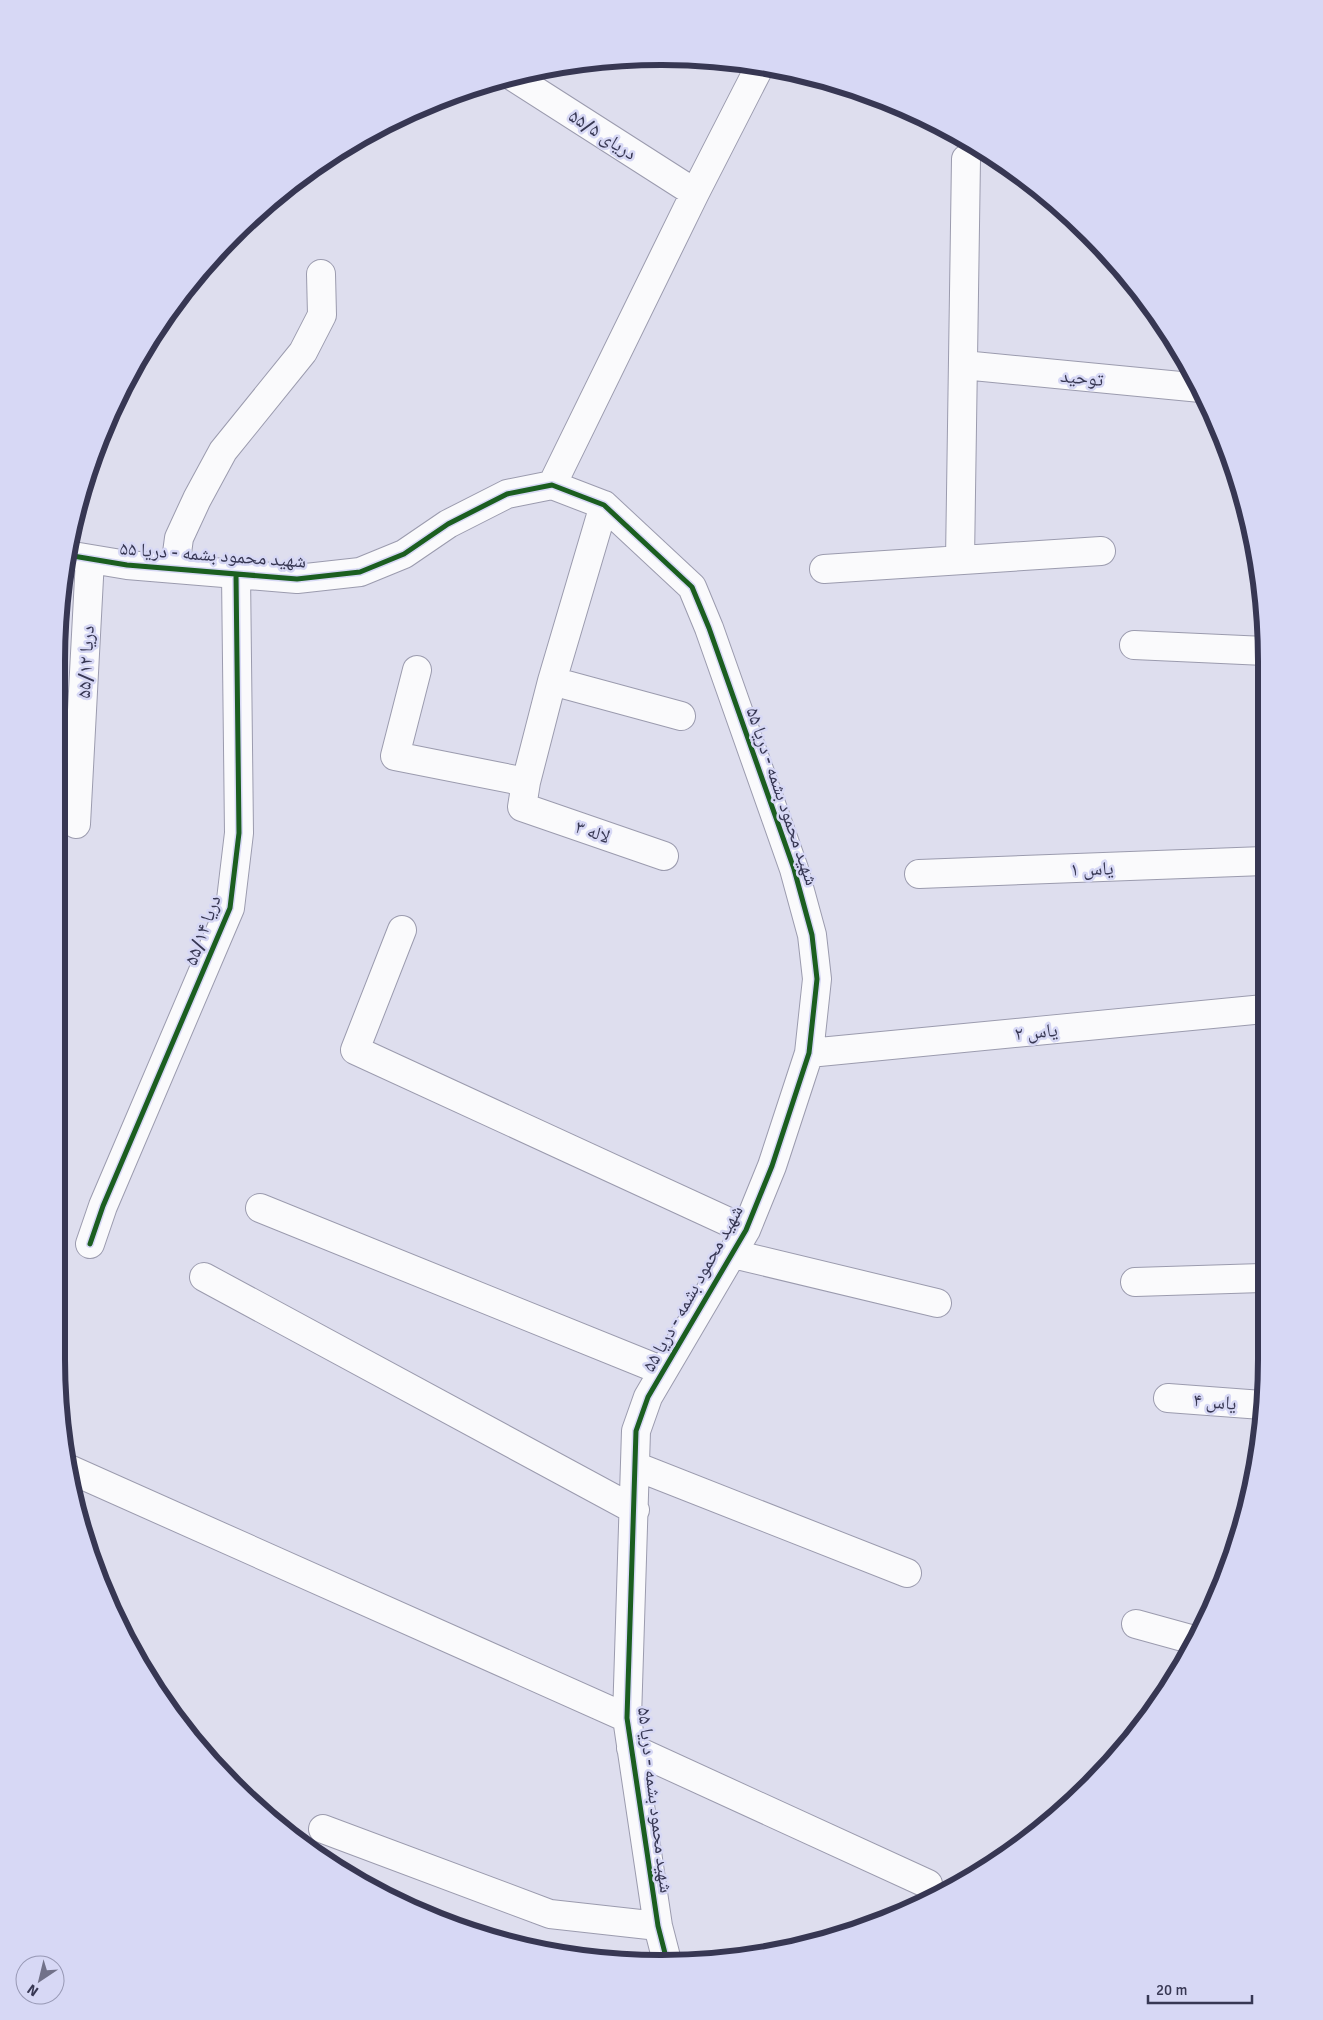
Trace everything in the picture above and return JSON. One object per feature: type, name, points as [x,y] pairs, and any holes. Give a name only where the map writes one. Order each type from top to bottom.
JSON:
[{"type":"street","points":[[552,486],[695,193],[757,73]]},
{"type":"street","name":"دریای ۵۵/۵","points":[[521,82],[695,193]]},
{"type":"street","points":[[960,560],[966,159]]},
{"type":"street","points":[[175,568],[179,538],[197,499],[223,451],[303,352],[322,315],[321,274]]},
{"type":"street","name":"توحید","points":[[963,365],[1190,387]]},
{"type":"street","name":"شهید محمود بشمه - دریا ۵۵","points":[[79,557],[127,565],[297,578],[360,572],[404,554],[448,524],[507,494],[552,486],[604,505],[692,587],[709,628],[794,870],[812,935],[817,979],[809,1053],[772,1166],[746,1230],[648,1397],[636,1431],[627,1718],[658,1926],[665,1955]]},
{"type":"street","points":[[524,794],[552,681],[604,505]]},
{"type":"street","points":[[824,569],[1101,551]]},
{"type":"street","name":"دریا ۵۵/۱۲","points":[[76,824],[79,557]]},
{"type":"street","name":"دریا ۵۵/۱۴","points":[[90,1244],[103,1206],[230,908],[239,832],[236,574]]},
{"type":"street","points":[[1134,645],[1258,651]]},
{"type":"street","name":"لاله ۳","points":[[417,670],[395,756],[524,794],[664,856]]},
{"type":"street","points":[[552,681],[681,716]]},
{"type":"street","name":"یاس ۱","points":[[919,874],[1258,861]]},
{"type":"street","points":[[402,930],[355,1050],[746,1230]]},
{"type":"street","name":"یاس ۲","points":[[809,1053],[1258,1010]]},
{"type":"street","points":[[260,1208],[662,1372]]},
{"type":"street","points":[[733,1254],[937,1303]]},
{"type":"street","points":[[204,1277],[635,1510]]},
{"type":"street","points":[[1136,1282],[1258,1278]]},
{"type":"street","name":"یاس ۴","points":[[1168,1398],[1256,1405]]},
{"type":"street","points":[[635,1466],[907,1573]]},
{"type":"street","points":[[76,1472],[627,1718]]},
{"type":"street","points":[[1136,1624],[1188,1638]]},
{"type":"street","points":[[631,1748],[928,1884]]},
{"type":"street","points":[[323,1829],[550,1914],[658,1926]]},
{"type":"cycle path","points":[[74,556],[127,565],[297,579],[360,572],[404,554],[448,524],[507,494],[552,485],[604,505],[692,587],[709,628],[794,869],[812,935],[817,979],[809,1053],[772,1166],[746,1230],[648,1397],[636,1431],[627,1718],[658,1926],[665,1955]]},
{"type":"cycle path","points":[[90,1244],[103,1206],[230,908],[239,833],[236,574]]}]
